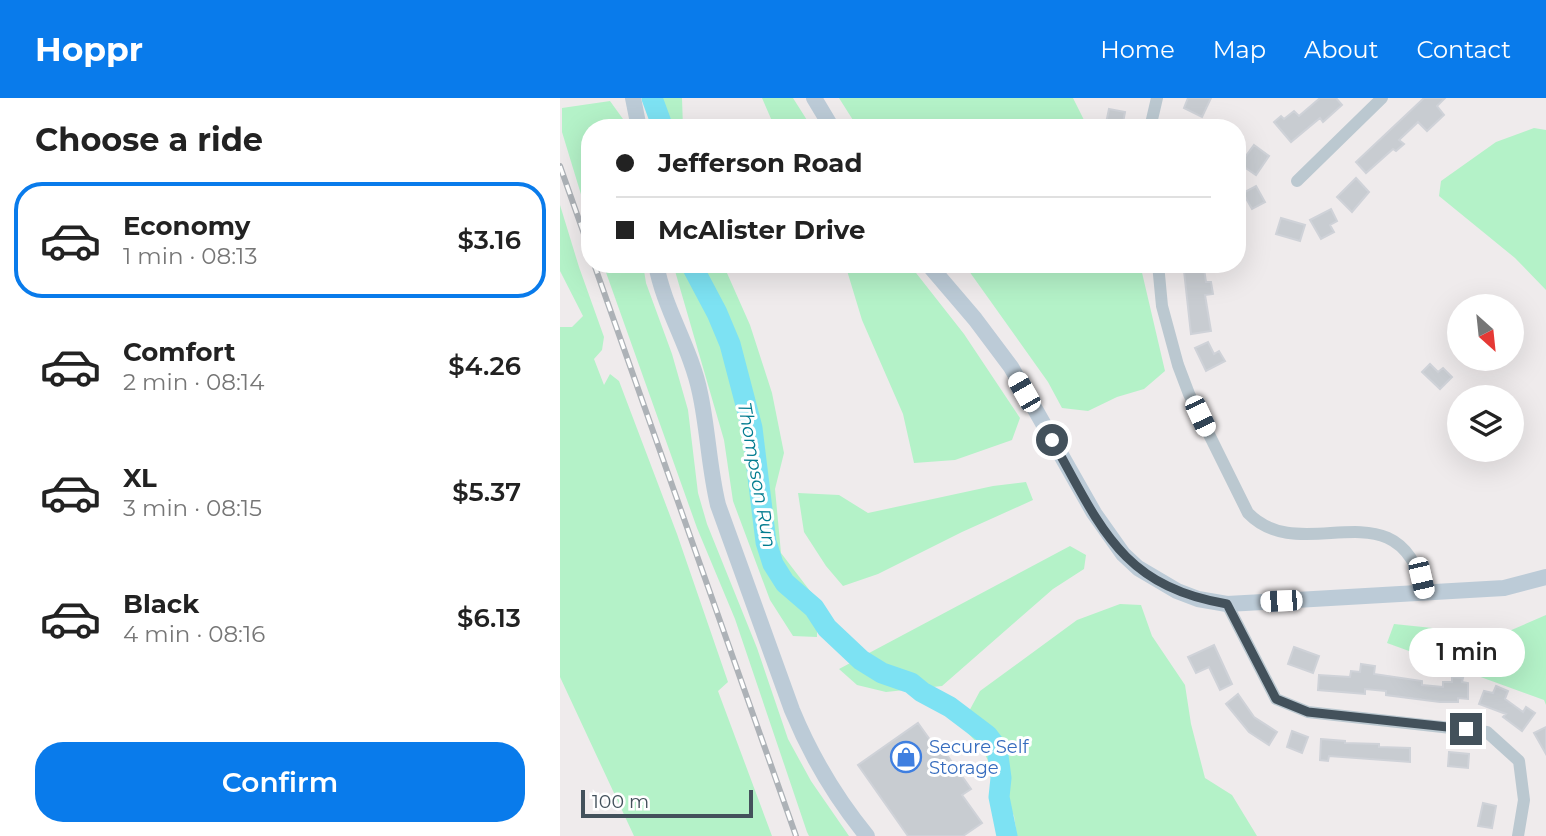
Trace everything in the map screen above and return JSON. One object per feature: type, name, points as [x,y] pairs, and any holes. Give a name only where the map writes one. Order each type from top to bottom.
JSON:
[{"type":"street","points":[[633,98],[637,119]]},
{"type":"street","points":[[814,98],[827,119]]},
{"type":"street","points":[[1152,119],[1157,98]]},
{"type":"street","points":[[1297,181],[1382,98]]},
{"type":"street","points":[[658,273],[700,393],[711,477],[718,505],[792,710],[823,775],[867,836]]},
{"type":"street","points":[[936,273],[1011,367],[1094,513],[1123,554],[1138,568],[1177,591],[1198,599],[1227,604],[1504,588],[1546,577]]},
{"type":"street","points":[[1159,273],[1162,306],[1178,365],[1189,394],[1248,513],[1260,524],[1274,531],[1299,534],[1360,531],[1382,536],[1401,546],[1414,561],[1424,594]]},
{"type":"street","points":[[1227,604],[1276,699],[1308,712],[1487,732],[1519,761],[1524,800],[1518,836]]},
{"type":"green space","points":[[658,98],[682,98],[683,119],[649,119]]},
{"type":"green space","points":[[762,98],[793,98],[806,119],[771,119]]},
{"type":"green space","points":[[839,98],[1073,98],[1084,119],[852,119]]},
{"type":"green space","points":[[610,101],[623,119],[581,119],[581,194],[562,132],[562,108]]},
{"type":"green space","points":[[1534,128],[1546,130],[1546,290],[1515,258],[1439,196],[1441,181],[1496,142]]},
{"type":"green space","points":[[560,205],[604,337],[602,350],[594,359],[604,385],[610,374],[619,381],[677,534],[728,682],[718,691],[772,836],[634,836],[560,677],[560,327],[572,327],[583,316],[560,271]]},
{"type":"green space","points":[[606,273],[644,273],[688,410],[698,493],[707,524],[757,648],[788,739],[811,781],[849,836],[809,836],[807,832],[735,619],[697,528]]},
{"type":"green space","points":[[676,273],[727,273],[750,325],[772,393],[784,453],[775,489],[781,553],[817,600],[817,637],[793,636],[770,600],[733,501],[724,440]]},
{"type":"green space","points":[[848,273],[916,273],[964,334],[1020,418],[1012,440],[955,460],[914,463],[903,414],[862,320]]},
{"type":"green space","points":[[970,273],[1142,273],[1165,371],[1144,389],[1117,397],[1088,411],[1062,408],[1048,382]]},
{"type":"green space","points":[[1026,482],[1033,500],[878,574],[843,586],[804,532],[798,493],[839,495],[868,513],[993,486]]},
{"type":"green space","points":[[1070,546],[1086,555],[1084,569],[1053,589],[942,686],[886,692],[857,685],[839,669]]},
{"type":"green space","points":[[1120,604],[1141,605],[1152,636],[1185,685],[1191,724],[1205,778],[1232,795],[1257,836],[1017,836],[1014,816],[982,748],[961,726],[980,691],[1077,620]]},
{"type":"green space","points":[[1546,615],[1546,705],[1544,700],[1387,643],[1394,624],[1500,635]]},
{"type":"building","points":[[1188,98],[1211,98],[1202,117],[1184,108]]},
{"type":"building","points":[[1320,98],[1336,98],[1342,105],[1323,122],[1320,118],[1291,142],[1274,122],[1281,116],[1284,119],[1294,111],[1299,116]]},
{"type":"building","points":[[1424,98],[1445,98],[1437,106],[1444,115],[1427,131],[1418,122],[1399,140],[1404,144],[1396,151],[1393,149],[1366,173],[1356,162]]},
{"type":"building","points":[[1109,109],[1125,112],[1124,119],[1107,119]]},
{"type":"building","points":[[1254,145],[1269,156],[1256,175],[1246,168],[1246,156]]},
{"type":"building","points":[[1356,178],[1369,192],[1352,212],[1337,197]]},
{"type":"building","points":[[1256,186],[1265,202],[1252,209],[1246,198],[1246,191]]},
{"type":"building","points":[[1331,209],[1337,221],[1330,225],[1334,232],[1321,239],[1310,220]]},
{"type":"building","points":[[1281,218],[1305,225],[1300,241],[1276,234]]},
{"type":"building","points":[[1184,273],[1205,273],[1206,282],[1211,282],[1213,294],[1205,295],[1211,331],[1191,334]]},
{"type":"building","points":[[1208,342],[1214,354],[1219,351],[1225,361],[1206,371],[1195,348]]},
{"type":"building","points":[[1430,364],[1438,372],[1443,368],[1452,377],[1440,389],[1422,372]]},
{"type":"building","points":[[1214,645],[1232,684],[1220,690],[1209,667],[1196,673],[1188,657]]},
{"type":"building","points":[[1294,647],[1319,656],[1313,673],[1288,664]]},
{"type":"building","points":[[1361,664],[1375,666],[1374,674],[1422,681],[1422,685],[1443,687],[1443,682],[1452,682],[1452,677],[1463,678],[1462,682],[1468,683],[1468,699],[1440,702],[1386,695],[1386,691],[1365,689],[1365,694],[1318,690],[1319,675],[1350,677],[1351,671],[1360,672]]},
{"type":"building","points":[[1496,686],[1508,691],[1505,699],[1523,712],[1526,707],[1535,713],[1522,731],[1503,717],[1506,714],[1479,704],[1484,691],[1493,693]]},
{"type":"building","points":[[1238,694],[1254,717],[1277,732],[1269,745],[1249,732],[1226,704]]},
{"type":"building","points":[[918,723],[938,751],[942,748],[971,789],[962,795],[982,823],[963,836],[908,836],[858,765]]},
{"type":"building","points":[[1546,727],[1546,754],[1534,733]]},
{"type":"building","points":[[1292,731],[1308,737],[1302,753],[1287,747]]},
{"type":"building","points":[[1321,739],[1379,744],[1379,747],[1410,748],[1410,762],[1329,756],[1328,761],[1320,760]]},
{"type":"building","points":[[1449,752],[1469,754],[1468,768],[1448,766]]},
{"type":"building","points":[[1483,803],[1496,806],[1492,828],[1478,826]]},
{"type":"waterway","name":"Thompson Run","points":[[652,98],[660,119]]},
{"type":"waterway","name":"Thompson Run","points":[[696,273],[730,344],[752,428],[766,542],[773,564],[785,583],[814,608],[827,628],[861,660],[882,673],[911,683],[950,707],[987,735],[997,748],[1001,778],[999,797],[1007,836]]},
{"type":"railway","points":[[560,166],[581,226]]},
{"type":"railway","points":[[597,273],[796,836]]},
{"type":"place","name":"Secure Self Storage","points":[[906,757]]},
{"type":"route","points":[[1052,440],[1107,534],[1123,554],[1156,581],[1198,599],[1227,604],[1276,699],[1308,712],[1466,729]]}]
